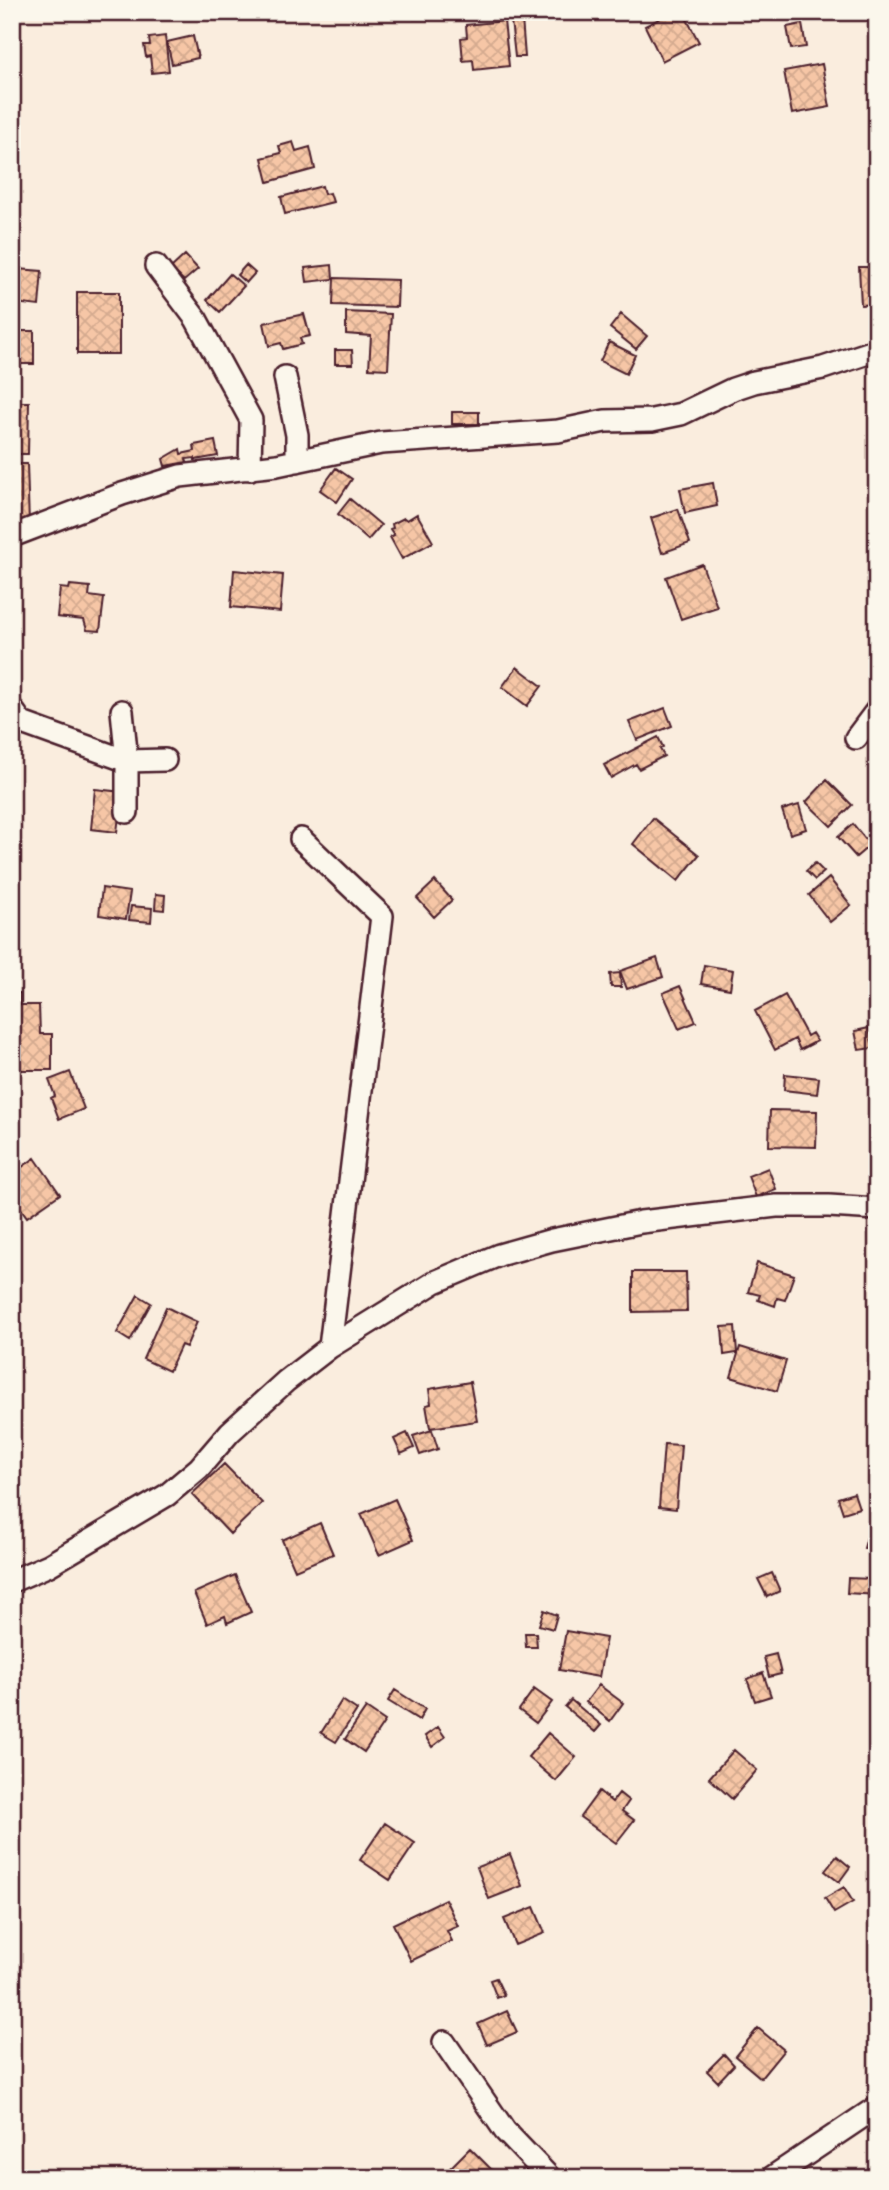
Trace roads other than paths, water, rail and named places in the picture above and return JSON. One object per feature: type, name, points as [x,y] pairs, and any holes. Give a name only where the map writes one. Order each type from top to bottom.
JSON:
[{"type":"street","points":[[156,266],[196,318],[251,420],[250,469]]},
{"type":"street","points":[[12,536],[122,494],[180,476],[250,469],[381,443],[548,432],[605,421],[652,420],[681,414],[754,382],[823,368],[877,350]]},
{"type":"street","points":[[285,377],[297,435],[297,461]]},
{"type":"street","points":[[12,709],[22,723],[127,761],[165,760]]},
{"type":"street","points":[[856,738],[877,710]]},
{"type":"street","points":[[122,712],[127,761],[127,812]]},
{"type":"street","points":[[301,839],[382,916],[330,1347]]},
{"type":"street","points":[[12,1581],[49,1565],[167,1495],[199,1468],[230,1432],[286,1381],[330,1347],[435,1282],[499,1255],[552,1240],[641,1222],[776,1206],[877,1209]]},
{"type":"street","points":[[444,2042],[505,2131],[550,2178]]},
{"type":"street","points":[[771,2178],[877,2106]]}]
